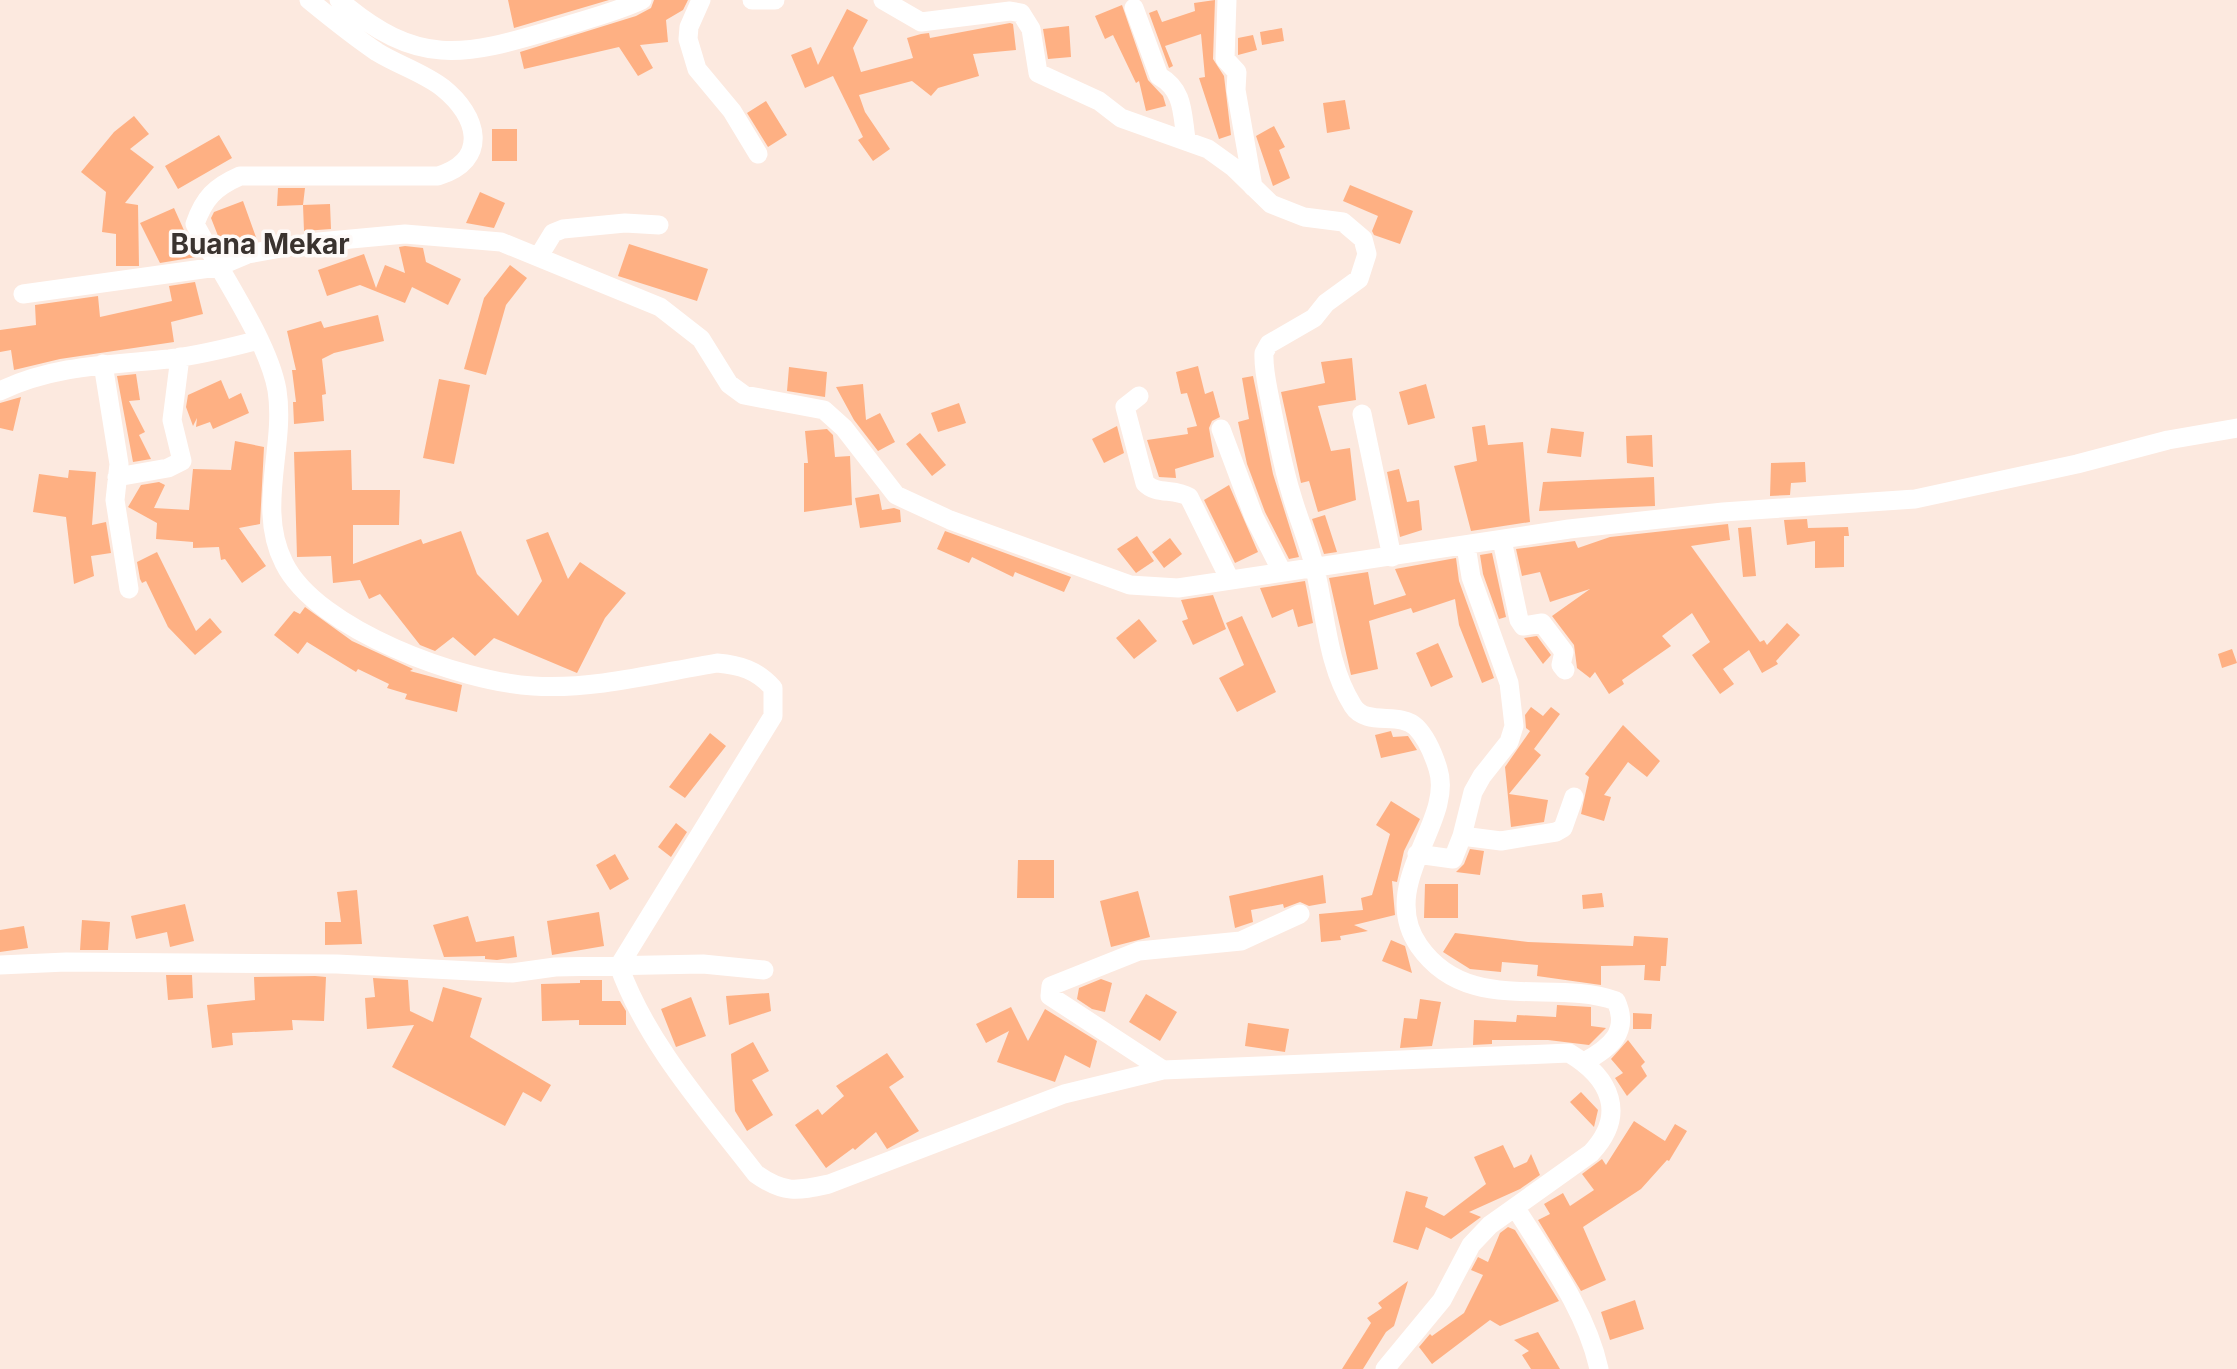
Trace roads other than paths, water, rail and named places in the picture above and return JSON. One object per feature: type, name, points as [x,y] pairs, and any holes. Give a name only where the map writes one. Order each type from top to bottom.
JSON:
[{"type":"street","points":[[309,0],[379,53],[441,86],[454,98],[466,116],[474,138],[470,157],[457,170],[438,176],[240,176],[217,187],[202,204],[195,224],[271,365],[279,417],[271,501],[275,533],[284,562],[298,583],[328,609],[363,632],[410,656],[531,686],[579,686],[717,663],[739,665],[764,678],[773,688],[773,716],[619,965]]},
{"type":"street","points":[[339,0],[386,34],[410,45],[442,52],[477,50],[533,36],[642,0]]},
{"type":"street","points":[[701,0],[689,27],[688,39],[697,69],[732,111],[758,154]]},
{"type":"street","points":[[752,0],[775,0]]},
{"type":"street","points":[[883,0],[920,22],[1010,11],[1021,13],[1031,29],[1038,72],[1099,101],[1131,122],[1186,139],[1222,158],[1271,204],[1304,217],[1343,222],[1363,239],[1367,254],[1359,279],[1326,303],[1314,318],[1269,344],[1264,353],[1279,453],[1315,567],[1334,664],[1354,708],[1365,716],[1401,720],[1415,726],[1438,769],[1442,793],[1417,854],[1406,893],[1410,920],[1419,945],[1439,966],[1469,984],[1511,993],[1600,995],[1616,1001],[1622,1025],[1616,1039],[1602,1052],[1584,1062]]},
{"type":"street","points":[[1227,1],[1225,60],[1237,72],[1236,90],[1253,187]]},
{"type":"street","points":[[1134,8],[1159,76],[1173,84],[1180,96],[1186,139]]},
{"type":"street","points":[[539,256],[547,241],[563,229],[625,223],[659,225]]},
{"type":"street","points":[[23,294],[217,267],[248,254],[308,243],[405,234],[501,242],[660,307],[701,339],[729,384],[744,395],[824,410],[844,428],[896,495],[925,509],[1130,585],[1178,588],[1502,540],[1723,512],[1914,499],[2077,464],[2168,440],[2237,428]]},
{"type":"street","points":[[0,391],[22,380],[69,368],[214,352],[259,340]]},
{"type":"street","points":[[117,477],[168,468],[182,461],[172,420],[180,357]]},
{"type":"street","points":[[103,364],[119,464],[115,500],[129,589]]},
{"type":"street","points":[[1139,396],[1125,407],[1146,483],[1152,489],[1183,493],[1189,497],[1230,580]]},
{"type":"street","points":[[1362,414],[1392,557]]},
{"type":"street","points":[[1221,429],[1254,517],[1282,572]]},
{"type":"street","points":[[1502,540],[1520,620],[1523,626],[1542,623],[1564,652],[1561,665],[1565,670]]},
{"type":"street","points":[[1417,854],[1452,859],[1462,836],[1478,782],[1509,742],[1514,726],[1509,683],[1471,577],[1466,546]]},
{"type":"street","points":[[1462,836],[1500,841],[1556,832],[1563,828],[1574,797]]},
{"type":"street","points":[[1163,1070],[1050,996],[1051,986],[1139,951],[1241,941],[1300,914]]},
{"type":"street","points":[[0,965],[66,962],[337,964],[512,973],[555,967],[704,964],[764,970]]},
{"type":"street","points":[[619,965],[627,987],[671,1063],[756,1174],[775,1188],[798,1191],[829,1184],[1064,1094],[1163,1070],[1569,1053],[1584,1062],[1609,1094],[1614,1113],[1604,1140],[1591,1153],[1490,1225],[1471,1245],[1442,1300],[1385,1369]]},
{"type":"street","points":[[1515,1207],[1566,1289],[1593,1340],[1599,1369]]},
{"type":"district","name":"Buana Mekar","points":[[260,244]]}]
